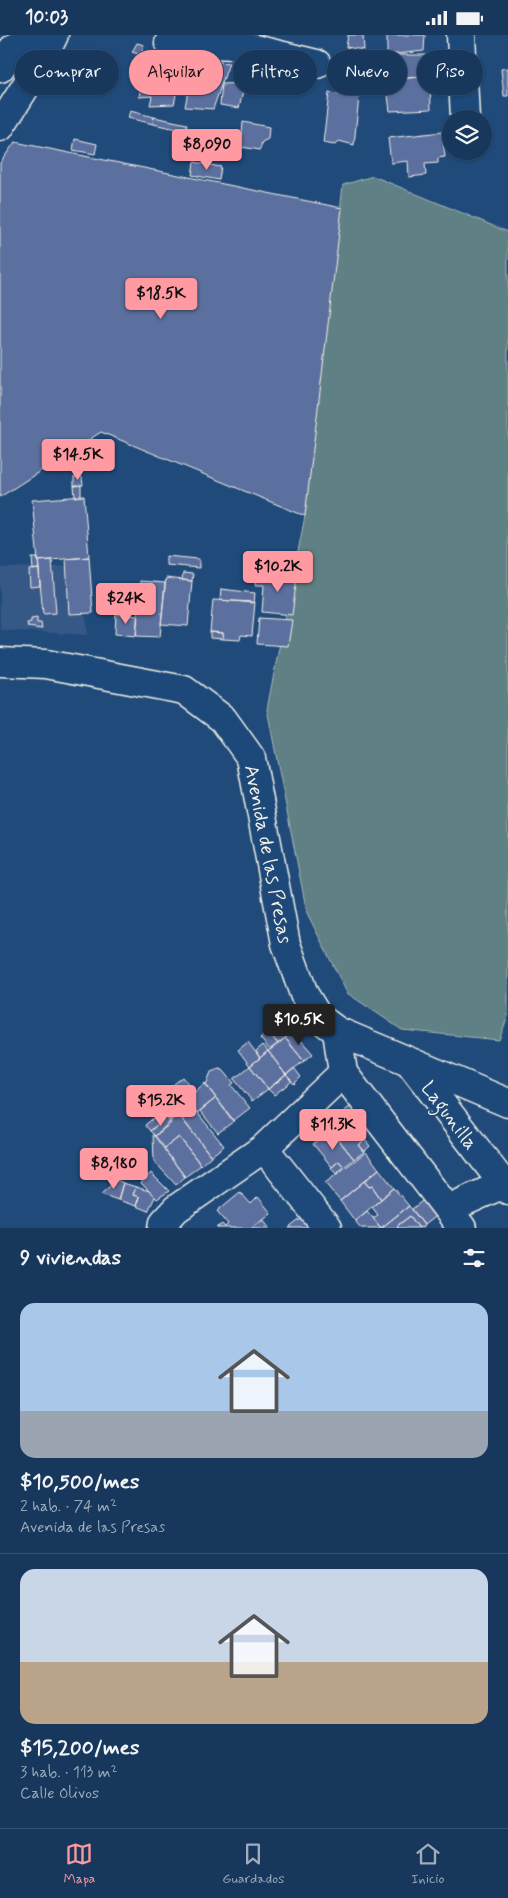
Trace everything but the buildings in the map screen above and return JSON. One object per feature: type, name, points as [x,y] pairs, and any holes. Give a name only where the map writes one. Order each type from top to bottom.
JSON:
[{"type":"street","points":[[0,68],[14,49],[30,35]]},
{"type":"street","points":[[0,127],[38,67],[54,35]]},
{"type":"street","points":[[461,35],[465,110]]},
{"type":"street","points":[[169,43],[240,40],[272,50]]},
{"type":"street","name":"Avenida de las Presas","points":[[0,661],[46,664],[184,690],[224,719],[251,758],[286,945],[304,994],[318,1017],[337,1031],[411,1064],[508,1103]]},
{"type":"street","points":[[337,1031],[343,1073],[455,1219],[506,1185]]},
{"type":"street","name":"Lagunilla","points":[[411,1064],[506,1185]]},
{"type":"street","points":[[163,1228],[164,1222],[176,1209],[264,1148],[343,1073]]},
{"type":"street","points":[[264,1148],[327,1228]]},
{"type":"shaded area","points":[[80,566],[88,635],[0,630],[0,568]]},
{"type":"green space","points":[[373,176],[508,232],[508,1016],[499,1040],[402,1030],[347,993],[307,913],[267,709],[305,516],[343,185]]}]
